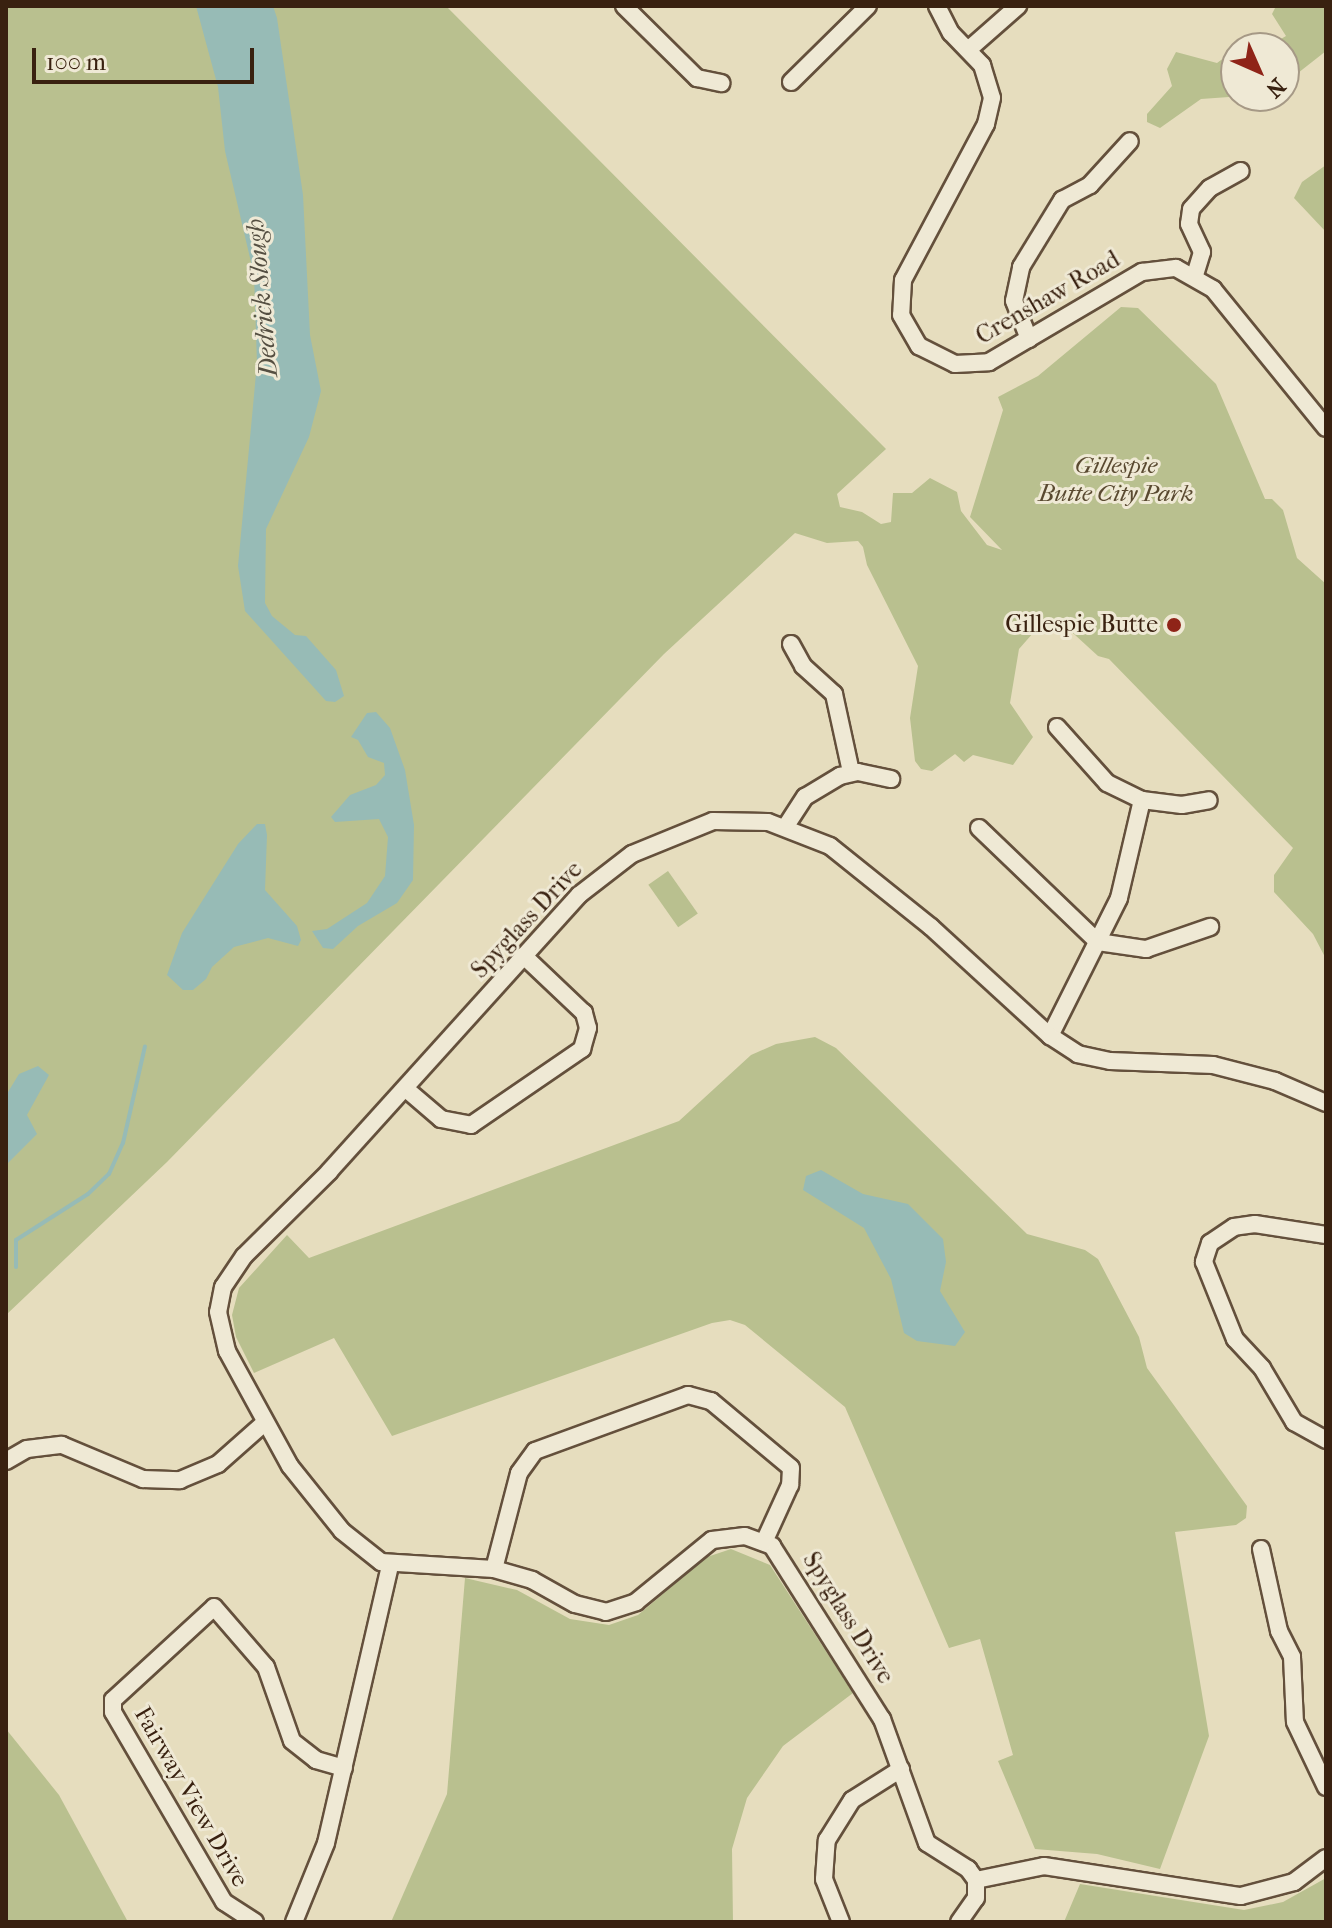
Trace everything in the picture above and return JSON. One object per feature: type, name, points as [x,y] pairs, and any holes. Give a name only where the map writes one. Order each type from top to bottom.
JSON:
[{"type":"street","points":[[624,6],[697,78],[721,83]]},
{"type":"street","points":[[791,82],[868,6]]},
{"type":"street","name":"Crenshaw Road","points":[[937,6],[987,73],[990,113],[904,275],[901,315],[919,346],[955,364],[989,362],[1142,272],[1176,268],[1195,275]]},
{"type":"street","points":[[968,50],[1018,6]]},
{"type":"street","points":[[1029,339],[1014,301],[1021,267],[1062,200],[1090,185],[1130,141]]},
{"type":"street","points":[[1241,171],[1210,188],[1191,209],[1189,224],[1202,252],[1195,275],[1220,296],[1326,428]]},
{"type":"street","points":[[791,644],[803,666],[834,694],[851,772]]},
{"type":"street","points":[[1057,727],[1107,783],[1142,800],[1182,805],[1209,800]]},
{"type":"street","points":[[786,826],[805,797],[851,772],[891,779]]},
{"type":"street","points":[[1050,1036],[1098,942],[1125,877],[1142,800]]},
{"type":"street","name":"Spyglass Drive","points":[[976,1880],[968,1869],[927,1843],[877,1710],[786,1562],[764,1542],[734,1535],[712,1540],[636,1602],[615,1611],[582,1607],[532,1580],[494,1569],[390,1565],[364,1552],[342,1531],[263,1424],[222,1338],[218,1312],[223,1287],[244,1256],[406,1089],[596,879],[654,842],[713,821],[748,819],[786,826],[830,846],[875,880],[1050,1036],[1088,1057],[1213,1065],[1275,1081],[1326,1103]]},
{"type":"street","points":[[979,828],[1098,942],[1146,949],[1210,927]]},
{"type":"street","points":[[406,1089],[441,1119],[471,1125],[582,1049],[588,1028],[581,1007],[524,956]]},
{"type":"street","points":[[1326,1235],[1255,1224],[1234,1227],[1210,1243],[1204,1262],[1235,1339],[1262,1368],[1294,1422],[1307,1434],[1326,1440]]},
{"type":"street","points":[[494,1569],[519,1473],[535,1451],[688,1395],[711,1401],[791,1468],[790,1485],[764,1542]]},
{"type":"street","points":[[6,1461],[27,1449],[62,1445],[143,1479],[180,1480],[218,1464],[263,1424]]},
{"type":"street","points":[[1261,1549],[1279,1631],[1292,1657],[1295,1722],[1326,1787]]},
{"type":"street","points":[[294,1922],[319,1866],[390,1565]]},
{"type":"street","name":"Fairway View Drive","points":[[255,1922],[230,1908],[221,1897],[113,1712],[108,1697],[214,1607],[266,1667],[292,1741],[316,1760],[344,1768]]},
{"type":"street","points":[[841,1922],[824,1879],[827,1840],[852,1800],[901,1769]]},
{"type":"street","points":[[959,1922],[976,1898],[976,1880],[1018,1867],[1044,1866],[1241,1896],[1281,1888],[1326,1858]]},
{"type":"green space","name":"Gillespie Butte City Park","points":[[6,6],[446,6],[886,449],[837,494],[840,507],[862,512],[881,524],[891,522],[893,493],[912,493],[930,478],[957,492],[961,511],[987,545],[1002,550],[970,517],[1003,410],[998,397],[1038,376],[1121,307],[1138,308],[1216,384],[1265,499],[1272,499],[1283,510],[1297,558],[1326,584],[1326,959],[1313,934],[1274,892],[1274,875],[1293,848],[1109,659],[1098,656],[1063,624],[1041,624],[1019,649],[1010,703],[1033,737],[1013,765],[973,755],[964,762],[955,754],[932,771],[921,769],[915,761],[910,718],[918,666],[867,565],[863,547],[858,541],[827,543],[795,533],[664,654],[167,1162],[6,1315]]},
{"type":"green space","points":[[1276,6],[1326,6],[1326,51],[1300,71],[1300,32],[1283,32],[1272,14]]},
{"type":"green space","points":[[1176,52],[1217,63],[1220,61],[1220,98],[1201,99],[1160,128],[1147,122],[1147,114],[1172,86],[1167,69]]},
{"type":"green space","points":[[1326,165],[1326,232],[1294,198],[1302,182]]},
{"type":"green space","points":[[668,871],[698,914],[678,927],[648,885]]},
{"type":"green space","points":[[815,1037],[836,1048],[1027,1234],[1085,1250],[1098,1259],[1139,1337],[1147,1368],[1247,1506],[1246,1518],[1236,1525],[1175,1532],[1209,1736],[1160,1869],[1097,1854],[1035,1849],[998,1761],[1013,1755],[980,1639],[949,1648],[845,1407],[745,1325],[730,1320],[712,1323],[392,1436],[334,1338],[254,1373],[236,1337],[232,1315],[239,1288],[287,1235],[309,1258],[679,1121],[751,1055],[776,1044]]},
{"type":"green space","points":[[731,1549],[770,1565],[853,1693],[783,1746],[747,1798],[732,1849],[733,1922],[391,1922],[447,1794],[465,1578],[517,1590],[570,1619],[609,1625],[638,1615],[707,1557]]},
{"type":"green space","points":[[6,1729],[59,1795],[128,1922],[6,1922]]},
{"type":"green space","points":[[1326,1878],[1326,1922],[1064,1922],[1080,1884],[1244,1910],[1283,1902]]},
{"type":"water","points":[[196,6],[273,6],[277,18],[303,195],[310,335],[321,391],[309,437],[266,529],[265,603],[272,616],[295,635],[306,636],[336,670],[344,696],[335,702],[326,701],[245,611],[238,566],[257,363],[254,275],[225,151],[218,87]]},
{"type":"water","points":[[376,712],[390,728],[405,770],[414,825],[413,880],[397,903],[358,926],[333,949],[323,948],[312,931],[327,929],[367,903],[385,876],[388,837],[379,819],[335,822],[331,817],[350,795],[376,785],[385,775],[384,763],[368,757],[358,740],[351,737],[367,713]]},
{"type":"water","points":[[257,824],[265,824],[267,835],[265,890],[297,926],[301,940],[298,946],[268,938],[234,947],[193,990],[183,990],[167,975],[182,933],[238,844]]},
{"type":"water","points":[[38,1066],[49,1075],[27,1115],[37,1134],[6,1165],[8,1092],[19,1074]]},
{"type":"water","points":[[821,1170],[863,1194],[908,1204],[943,1239],[946,1262],[940,1291],[965,1332],[955,1346],[917,1341],[904,1333],[891,1279],[864,1228],[803,1190],[806,1176]]},
{"type":"waterway","name":"Dedrick Slough","points":[[16,1267],[16,1240],[88,1194],[109,1174],[123,1143],[145,1046]]},
{"type":"place","name":"Gillespie Butte","points":[[1174,625]]}]
